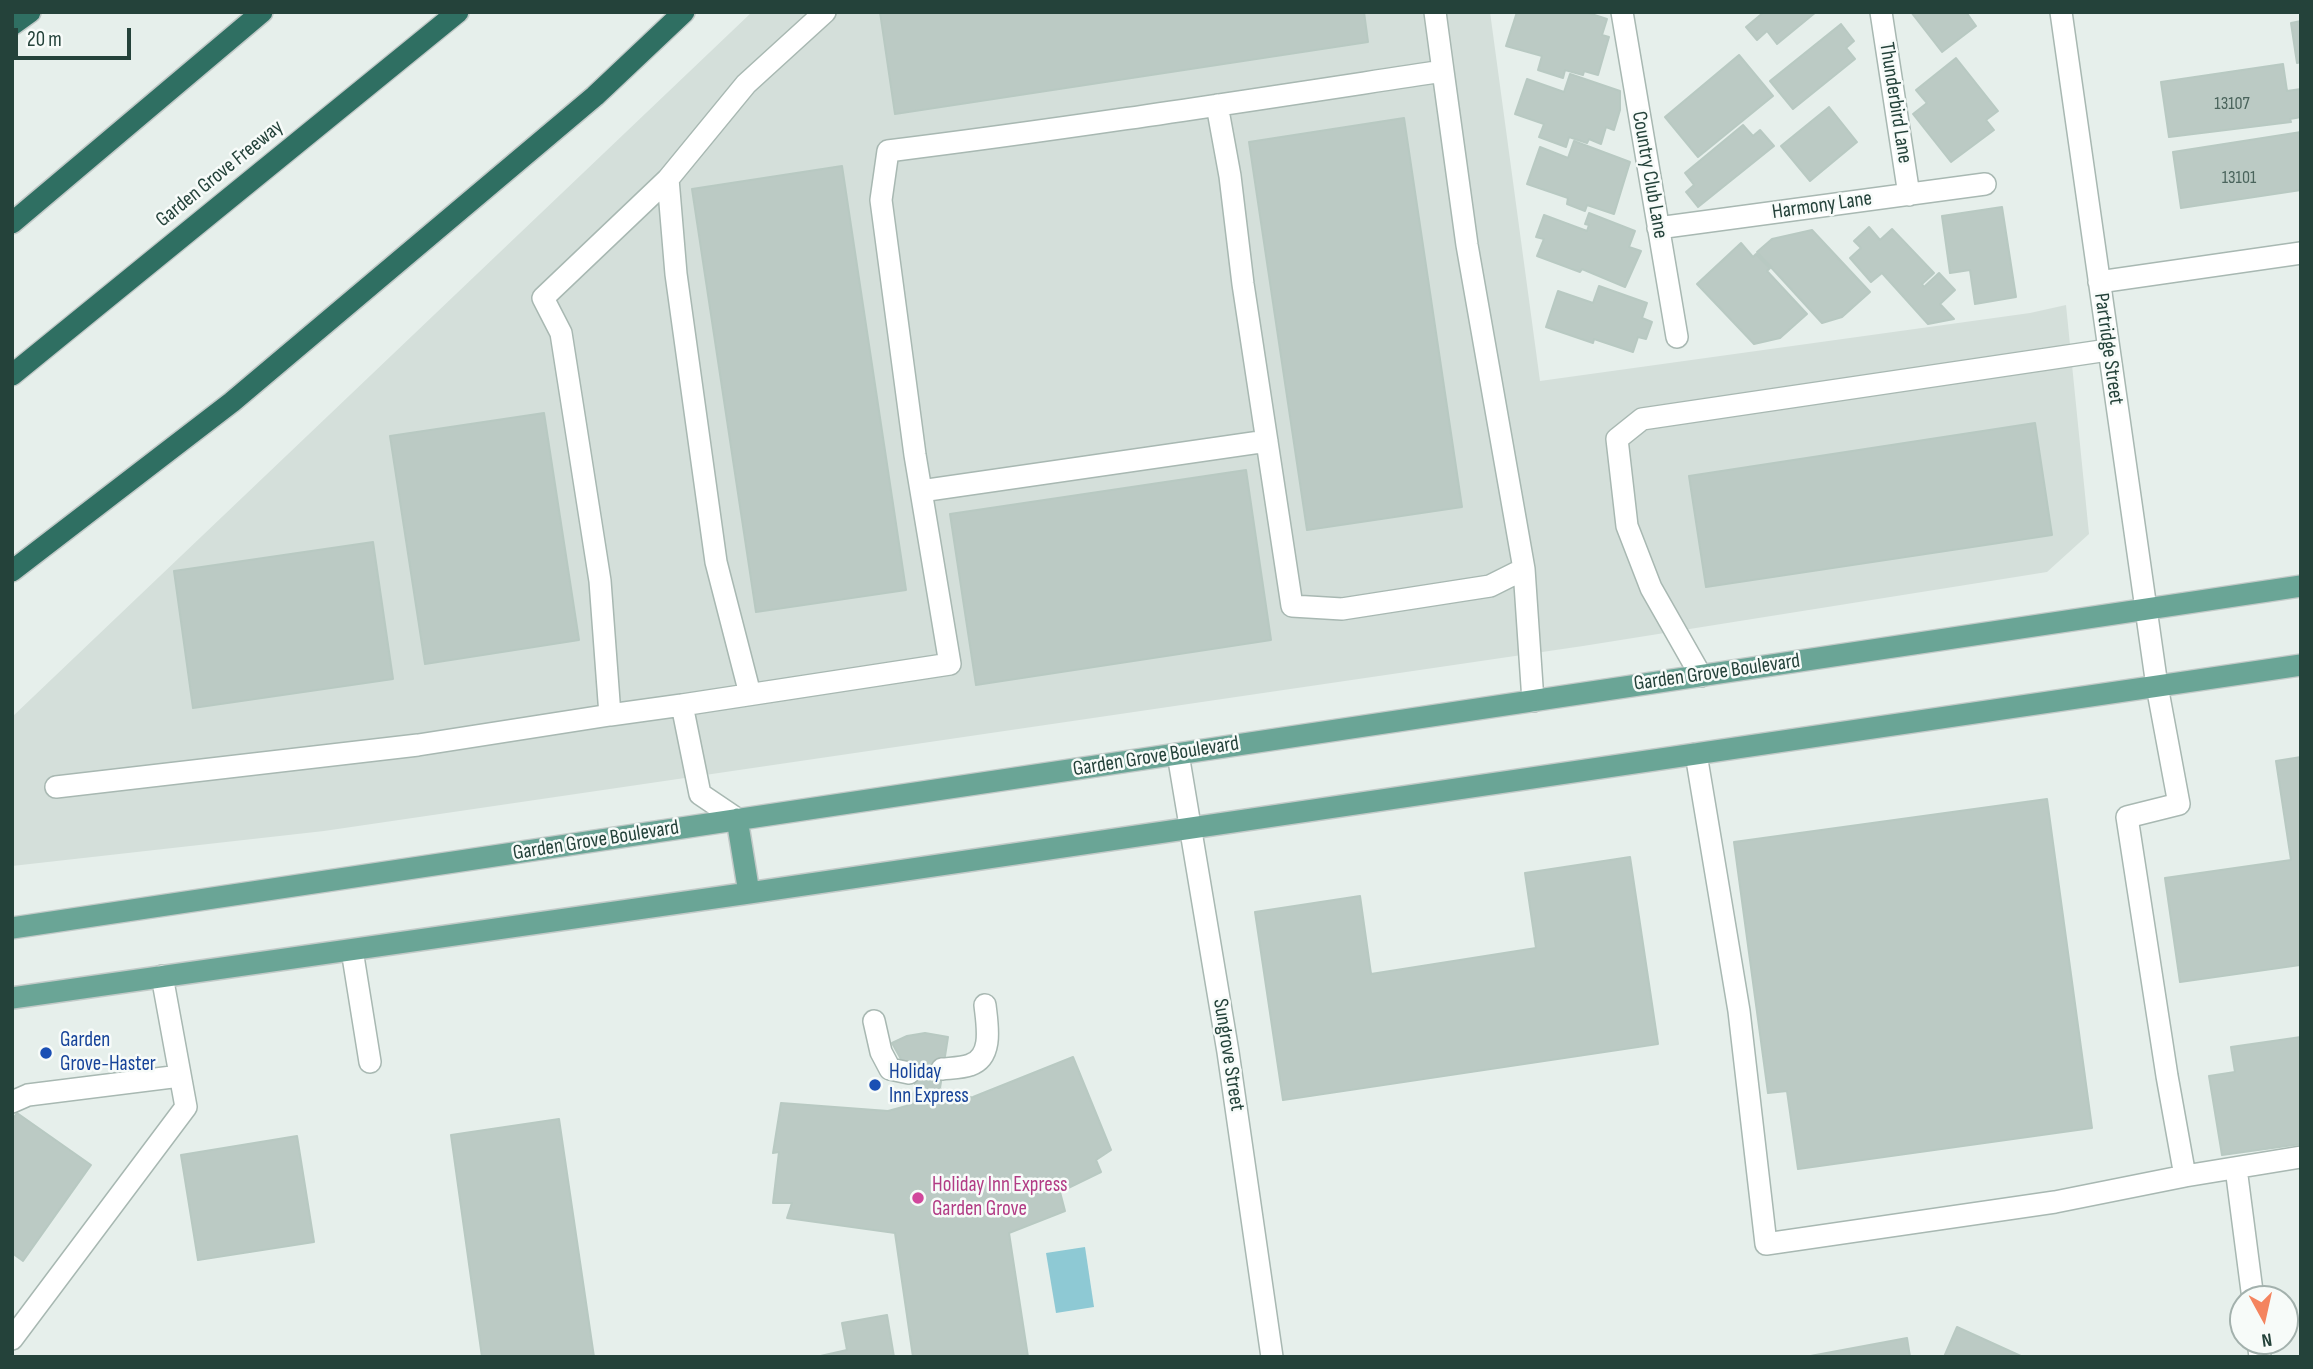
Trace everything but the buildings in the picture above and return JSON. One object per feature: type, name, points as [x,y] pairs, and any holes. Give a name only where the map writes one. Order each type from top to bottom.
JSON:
[{"type":"highway","points":[[12,25],[30,12]]},
{"type":"highway","points":[[12,223],[262,12]]},
{"type":"highway","name":"Garden Grove Freeway","points":[[12,375],[458,12]]},
{"type":"highway","points":[[12,572],[232,402],[595,96],[684,12]]},
{"type":"main road","name":"Garden Grove Boulevard","points":[[12,929],[2301,586]]},
{"type":"main road","points":[[12,998],[749,893],[2301,665]]},
{"type":"main road","points":[[737,819],[749,893]]},
{"type":"street","points":[[610,715],[600,581],[561,333],[544,298],[668,179],[746,84],[825,12]]},
{"type":"street","points":[[1435,12],[1467,245],[1524,569],[1533,701]]},
{"type":"street","name":"Country Club Lane","points":[[1622,12],[1677,337]]},
{"type":"street","name":"Thunderbird Lane","points":[[1881,12],[1909,195]]},
{"type":"street","name":"Partridge Street","points":[[2061,12],[2145,610],[2179,804],[2127,817],[2185,1176]]},
{"type":"street","points":[[56,787],[418,745],[950,664],[921,491],[881,200],[888,151],[1038,132],[1443,71]]},
{"type":"street","points":[[1217,105],[1230,176],[1243,284],[1292,606],[1342,609],[1490,586],[1524,569]]},
{"type":"street","points":[[668,179],[676,274],[716,562],[750,694]]},
{"type":"street","name":"Harmony Lane","points":[[1658,228],[1985,184]]},
{"type":"street","points":[[2099,282],[2301,253]]},
{"type":"street","points":[[1701,676],[1651,587],[1627,526],[1617,439],[1642,419],[2108,350]]},
{"type":"street","points":[[921,491],[1267,442]]},
{"type":"street","points":[[682,705],[700,794],[737,819]]},
{"type":"street","name":"Sungrove Street","points":[[1178,754],[1228,1052],[1272,1357]]},
{"type":"street","points":[[1696,754],[1739,1011],[1766,1244],[2055,1202],[2185,1176],[2301,1157]]},
{"type":"street","points":[[352,950],[370,1062]]},
{"type":"street","points":[[12,1339],[186,1107],[162,976]]},
{"type":"street","points":[[943,1069],[972,1065],[983,1056],[988,1035],[985,1005]]},
{"type":"street","points":[[874,1021],[881,1052],[890,1069],[909,1073]]},
{"type":"street","points":[[12,1102],[27,1095],[180,1076]]},
{"type":"street","points":[[2236,1168],[2251,1285]]},
{"type":"shaded area","points":[[752,12],[1490,12],[1540,381],[2030,313],[2066,305],[2089,534],[2047,572],[1583,646],[324,831],[12,866],[12,717]]},
{"type":"water","points":[[1085,1247],[1094,1307],[1056,1313],[1046,1253]]},
{"type":"place","name":"Garden Grove-Haster","points":[[46,1053]]},
{"type":"place","name":"Holiday Inn Express","points":[[875,1085]]},
{"type":"place","name":"Holiday Inn Express Garden Grove","points":[[918,1198]]}]
